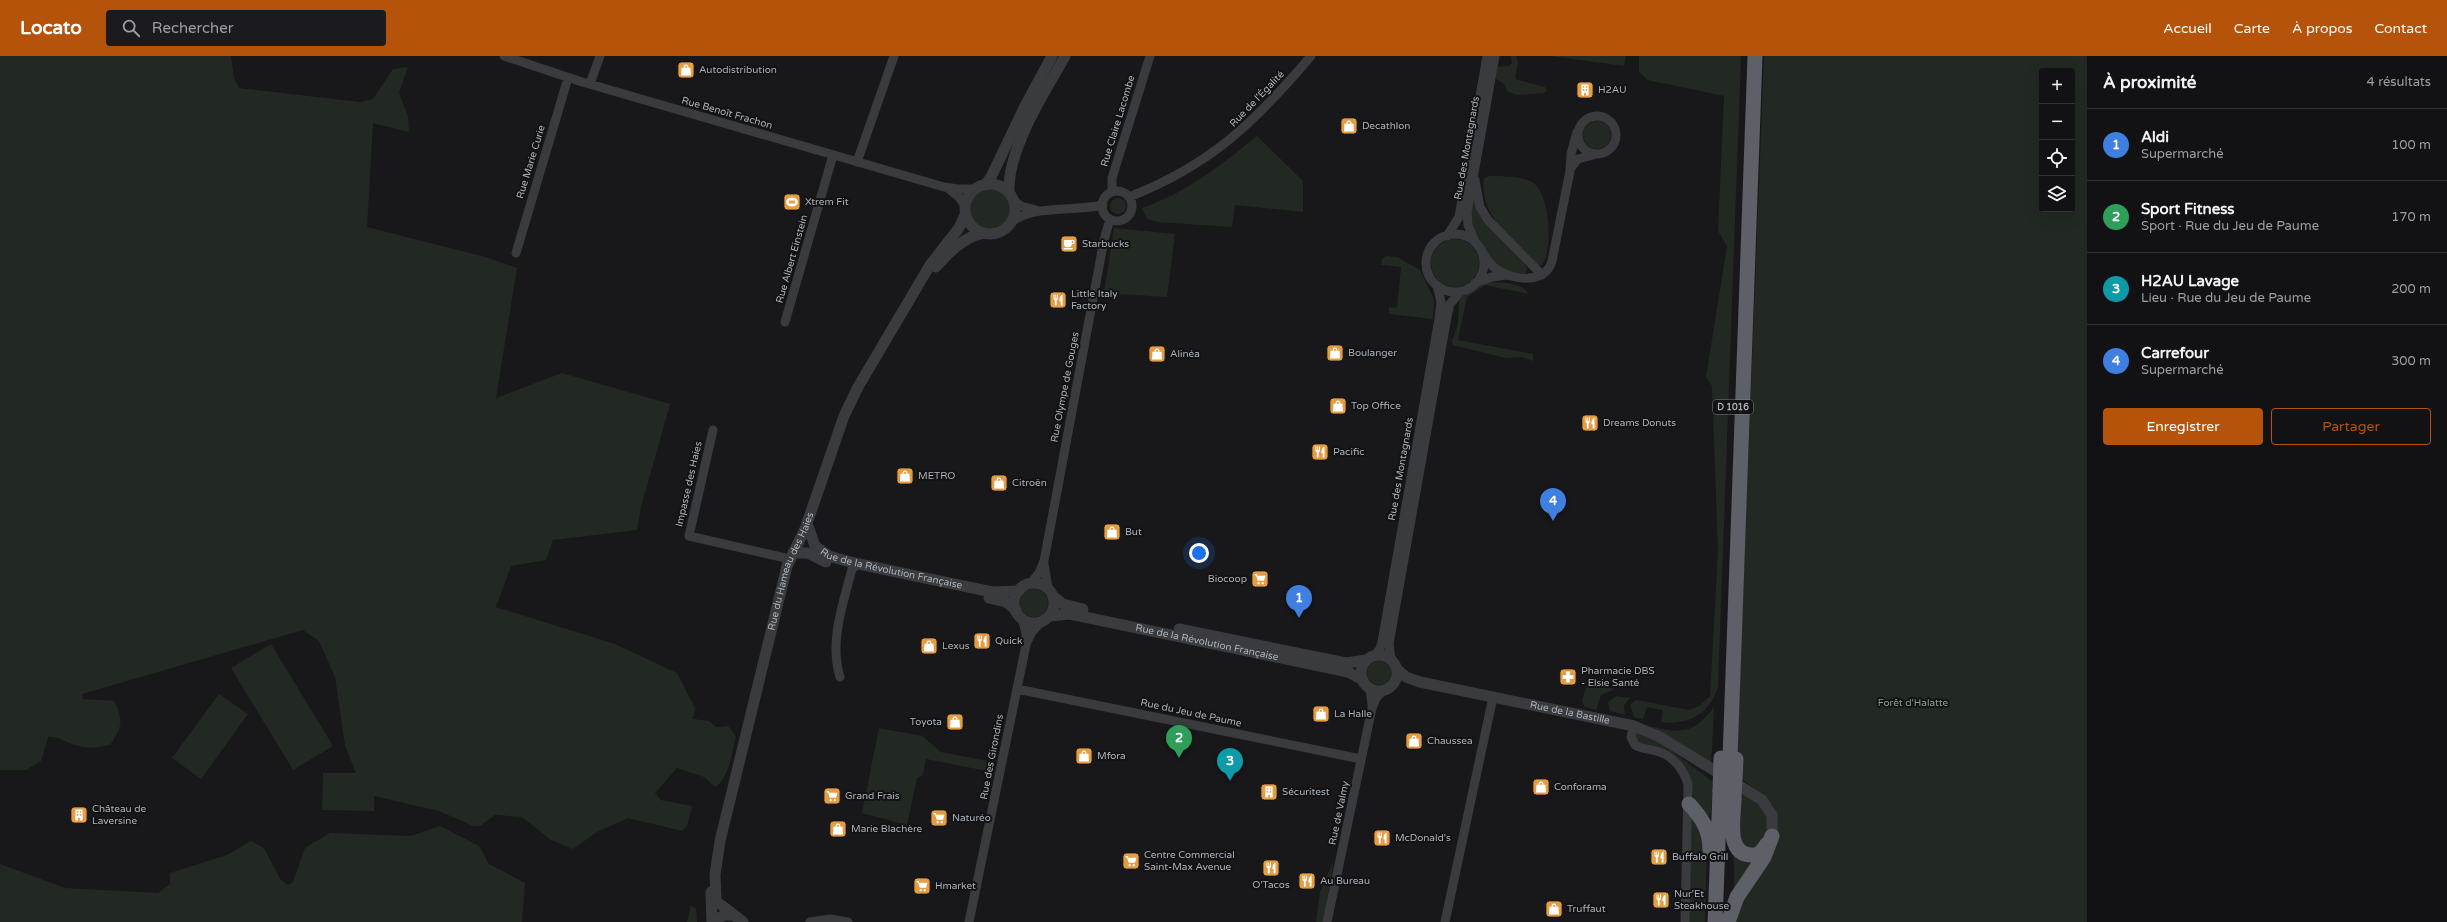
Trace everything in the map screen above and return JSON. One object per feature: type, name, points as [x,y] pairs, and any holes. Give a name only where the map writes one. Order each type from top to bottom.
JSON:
[{"type":"highway","name":"D 1016","points":[[1718,919],[1728,795],[1745,56]]},
{"type":"highway","name":"D 1016","points":[[1729,758],[1755,56]]},
{"type":"highway","points":[[1728,795],[1733,837],[1737,848],[1745,854],[1758,854],[1772,836]]},
{"type":"highway","points":[[1689,804],[1701,817],[1708,834],[1710,874],[1718,919]]},
{"type":"highway","points":[[1728,922],[1737,897],[1764,857],[1772,836]]},
{"type":"street","name":"Rue Benoît Frachon","points":[[504,56],[568,78],[944,187],[958,189],[980,187]]},
{"type":"street","points":[[590,84],[600,56]]},
{"type":"street","points":[[857,162],[894,56]]},
{"type":"street","points":[[1052,56],[1026,104],[991,177],[969,195],[965,211],[973,228],[983,234],[998,233],[1011,222],[1026,214],[1040,211],[1074,210],[1103,205]]},
{"type":"street","points":[[1011,222],[1014,212],[1011,197],[1012,167],[1025,130],[1065,56]]},
{"type":"street","name":"Rue Claire Lacombe","points":[[1112,192],[1112,178],[1150,56]]},
{"type":"street","name":"Rue de l'Égalité","points":[[1129,197],[1183,173],[1231,141],[1266,109],[1311,56]]},
{"type":"street","name":"Rue des Montagnards","points":[[1447,236],[1459,217],[1487,56]]},
{"type":"street","name":"Rue des Montagnards","points":[[1478,246],[1469,230],[1467,216],[1495,56]]},
{"type":"street","name":"Rue Marie Curie","points":[[516,253],[568,78]]},
{"type":"street","points":[[1513,276],[1496,269],[1478,246],[1462,235],[1447,236],[1434,244],[1427,257],[1428,272],[1437,285],[1448,291],[1461,291],[1475,283],[1492,277],[1513,276],[1531,279],[1542,276],[1548,271],[1552,261],[1570,170],[1571,154],[1577,132],[1582,123],[1592,116],[1604,117],[1613,124],[1616,136],[1612,146],[1603,154],[1578,159],[1570,170]]},
{"type":"street","points":[[1577,132],[1580,146],[1585,151],[1594,155]]},
{"type":"street","name":"Rue Albert Einstein","points":[[785,322],[834,155]]},
{"type":"street","points":[[1473,175],[1480,207],[1488,220],[1542,276]]},
{"type":"street","points":[[980,187],[999,186],[1025,208],[1040,211]]},
{"type":"street","name":"Rue Benoît Frachon","points":[[944,187],[957,194],[965,211]]},
{"type":"street","points":[[1112,192],[1122,192],[1129,197],[1132,206],[1129,215],[1119,220],[1110,219],[1105,214],[1103,205],[1105,198],[1112,192]]},
{"type":"street","name":"Rue du Hameau des Haies","points":[[713,922],[710,896],[725,818],[791,556],[807,523],[851,402],[934,259],[959,228],[965,211]]},
{"type":"street","name":"Rue Olympe de Gouges","points":[[1030,584],[1039,573],[1044,561],[1104,240],[1110,219]]},
{"type":"street","name":"Rue du Hameau des Haies","points":[[918,287],[951,251],[969,238],[983,234]]},
{"type":"street","points":[[1475,283],[1484,266],[1478,246]]},
{"type":"street","name":"Rue des Montagnards","points":[[1370,658],[1380,649],[1382,642],[1439,319],[1441,302],[1437,285]]},
{"type":"street","name":"Rue des Montagnards","points":[[1394,664],[1388,650],[1447,317],[1450,304],[1461,291]]},
{"type":"street","name":"Impasse des Haies","points":[[713,430],[689,536],[791,556]]},
{"type":"street","name":"Rue de la Révolution Française","points":[[807,523],[811,539],[821,552],[855,567],[1002,600],[1019,614]]},
{"type":"street","points":[[791,556],[808,553],[829,563],[855,567],[835,648],[835,661],[840,677]]},
{"type":"street","name":"Rue Olympe de Gouges","points":[[1044,561],[1050,592]]},
{"type":"street","name":"Rue de la Révolution Française","points":[[855,567],[998,593],[1019,591]]},
{"type":"street","points":[[1030,584],[1038,584],[1050,592],[1054,608],[1046,618],[1034,622],[1019,614],[1015,599],[1019,591],[1030,584]]},
{"type":"street","name":"Rue de la Révolution Française","points":[[1050,592],[1060,603],[1071,606],[1346,663],[1370,658]]},
{"type":"street","name":"Rue de la Révolution Française","points":[[1046,618],[1063,613],[1076,615],[1348,672],[1366,684]]},
{"type":"street","name":"Rue des Girondins","points":[[1019,614],[1026,633],[1026,645]]},
{"type":"street","name":"Rue des Girondins","points":[[969,921],[1026,645],[1029,636],[1046,618]]},
{"type":"street","points":[[1383,655],[1394,664],[1397,678],[1388,688],[1366,684],[1362,668],[1370,658],[1383,655]]},
{"type":"street","name":"Rue de la Bastille","points":[[1394,664],[1406,677],[1420,682],[1634,726],[1660,737],[1758,797],[1767,805],[1773,819],[1772,836]]},
{"type":"street","name":"Rue de la Bastille","points":[[1388,688],[1400,682],[1420,682]]},
{"type":"street","name":"Rue de Valmy","points":[[1366,684],[1372,708]]},
{"type":"street","name":"Rue de Valmy","points":[[1327,922],[1372,708],[1376,698],[1388,688]]},
{"type":"street","name":"Rue du Jeu de Paume","points":[[1017,689],[1361,759]]},
{"type":"street","points":[[1445,922],[1494,697]]},
{"type":"street","points":[[1634,726],[1631,737],[1634,745],[1666,755],[1680,768],[1688,784],[1689,804],[1685,922]]},
{"type":"street","name":"Rue du Hameau des Haies","points":[[715,876],[716,901],[740,919]]},
{"type":"street","points":[[713,922],[725,916],[740,919]]},
{"type":"street","points":[[810,922],[830,919],[848,922]]},
{"type":"green space","points":[[0,56],[231,56],[234,78],[239,88],[360,102],[373,99],[393,69],[408,67],[399,93],[408,117],[409,132],[373,123],[367,227],[482,256],[517,268],[496,398],[562,373],[670,404],[641,507],[637,530],[553,540],[546,560],[511,566],[496,607],[615,644],[677,673],[695,708],[693,719],[709,721],[716,727],[728,726],[736,736],[727,771],[720,783],[715,787],[704,777],[677,768],[655,793],[661,800],[692,806],[687,826],[682,831],[628,818],[597,832],[573,849],[551,840],[522,817],[495,815],[480,826],[473,826],[439,811],[374,796],[374,811],[322,810],[323,773],[356,773],[345,745],[335,677],[319,641],[303,630],[82,694],[83,699],[114,701],[119,714],[120,724],[110,745],[96,747],[77,746],[58,738],[48,737],[41,761],[26,770],[0,770]]},
{"type":"green space","points":[[1511,56],[1516,56],[1518,63],[1515,79],[1545,87],[1547,90],[1544,93],[1517,95],[1507,91],[1504,84],[1495,78],[1498,67],[1510,66],[1512,63]]},
{"type":"green space","points":[[1551,56],[1626,56],[1624,66]]},
{"type":"green space","points":[[1639,56],[1741,56],[1718,687],[1709,705],[1703,711],[1689,720],[1671,723],[1661,722],[1663,710],[1647,707],[1643,719],[1634,717],[1630,705],[1636,700],[1689,710],[1699,706],[1710,696],[1718,552],[1712,386],[1706,377],[1727,246],[1718,231],[1724,96],[1648,80],[1639,72]]},
{"type":"green space","name":"Forêt d'Halatte","points":[[1764,56],[2087,56],[2087,922],[1735,922],[1735,913],[1777,826],[1777,817],[1774,809],[1764,796],[1736,775]]},
{"type":"green space","points":[[1597,121],[1607,125],[1611,135],[1607,145],[1597,149],[1587,145],[1583,135],[1587,125]]},
{"type":"green space","points":[[1257,136],[1303,181],[1303,212],[1235,205],[1232,227],[1157,222],[1147,219],[1142,208],[1158,202],[1188,186],[1216,168]]},
{"type":"green space","points":[[1489,176],[1511,177],[1528,180],[1538,188],[1543,197],[1546,209],[1549,235],[1548,248],[1541,266],[1537,265],[1509,237],[1492,215],[1487,204],[1484,191],[1484,178]]},
{"type":"green space","points":[[990,189],[1004,195],[1010,209],[1004,223],[990,229],[976,223],[970,209],[976,195]]},
{"type":"green space","points":[[1474,192],[1487,224],[1527,267],[1526,273],[1505,270],[1491,261],[1479,242],[1470,221],[1470,211]]},
{"type":"green space","points":[[1118,198],[1125,203],[1126,206],[1121,213],[1118,214],[1111,209],[1110,206],[1115,199]]},
{"type":"green space","points":[[1114,228],[1175,234],[1167,297],[1104,293]]},
{"type":"green space","points":[[1455,239],[1464,241],[1472,246],[1477,254],[1479,263],[1477,272],[1472,280],[1464,285],[1455,287],[1446,285],[1438,280],[1433,272],[1431,263],[1433,254],[1438,246],[1446,241]]},
{"type":"green space","points":[[1386,256],[1397,257],[1420,270],[1434,299],[1433,319],[1389,314],[1389,307],[1397,308],[1401,267],[1381,265],[1382,259]]},
{"type":"green space","points":[[1486,282],[1516,285],[1525,290],[1528,294],[1485,285],[1467,297],[1458,340],[1533,354],[1533,361],[1522,357],[1506,358],[1453,345],[1452,341],[1458,324],[1459,302],[1462,297]]},
{"type":"green space","points":[[1034,589],[1044,593],[1048,603],[1044,613],[1034,617],[1024,613],[1020,603],[1024,593]]},
{"type":"green space","points":[[271,644],[333,746],[293,770],[231,668]]},
{"type":"green space","points":[[1379,661],[1388,664],[1391,673],[1388,682],[1379,685],[1370,682],[1367,673],[1370,664]]},
{"type":"green space","points":[[1592,680],[1596,685],[1615,689],[1601,695],[1596,710],[1584,706],[1582,701],[1587,684]]},
{"type":"green space","points":[[219,694],[248,714],[201,779],[172,758]]},
{"type":"green space","points":[[1617,696],[1630,698],[1624,705],[1625,715],[1610,711],[1608,702]]},
{"type":"green space","points":[[1714,707],[1711,767],[1649,726],[1678,731],[1686,730],[1700,722]]},
{"type":"green space","points":[[879,728],[922,736],[941,752],[993,762],[992,772],[926,759],[923,775],[917,778],[907,825],[862,813]]},
{"type":"green space","points":[[1641,733],[1656,739],[1713,782],[1711,813],[1708,817],[1693,804],[1692,785],[1688,773],[1682,765],[1674,760],[1645,748],[1634,739],[1636,734]]},
{"type":"green space","points":[[1737,790],[1756,803],[1766,813],[1768,819],[1767,827],[1761,849],[1740,846]]},
{"type":"green space","points":[[1692,814],[1707,842],[1705,922],[1688,922]]},
{"type":"green space","points":[[440,826],[479,846],[489,864],[525,883],[522,922],[0,922],[0,864],[65,888],[158,893],[170,884],[170,873],[227,855],[251,841],[264,848],[280,879],[288,885],[293,882],[305,848],[330,833],[411,836]]},
{"type":"green space","points":[[1734,850],[1756,859],[1734,901]]},
{"type":"green space","points":[[1334,860],[1323,922],[1316,922],[1320,892]]},
{"type":"green space","points":[[691,905],[696,909],[697,922],[687,922]]},
{"type":"place","name":"Autodistribution","points":[[686,70]]},
{"type":"place","name":"H2AU","points":[[1585,90]]},
{"type":"place","name":"Decathlon","points":[[1349,126]]},
{"type":"place","name":"Xtrem Fit","points":[[792,202]]},
{"type":"place","name":"Starbucks","points":[[1069,244]]},
{"type":"place","name":"Little Italy Factory","points":[[1058,300]]},
{"type":"place","name":"Boulanger","points":[[1335,353]]},
{"type":"place","name":"Alinéa","points":[[1157,354]]},
{"type":"place","name":"Top Office","points":[[1338,406]]},
{"type":"place","name":"Dreams Donuts","points":[[1590,423]]},
{"type":"place","name":"Pacific","points":[[1320,452]]},
{"type":"place","name":"METRO","points":[[905,476]]},
{"type":"place","name":"Citroën","points":[[999,483]]},
{"type":"place","name":"Carrefour","points":[[1553,521]]},
{"type":"place","name":"But","points":[[1112,532]]},
{"type":"place","name":"Biocoop","points":[[1260,579]]},
{"type":"place","name":"Aldi","points":[[1299,618]]},
{"type":"place","name":"Quick","points":[[982,641]]},
{"type":"place","name":"Lexus","points":[[929,646]]},
{"type":"place","name":"Pharmacie DBS - Elsie Santé","points":[[1568,677]]},
{"type":"place","name":"La Halle","points":[[1321,714]]},
{"type":"place","name":"Toyota","points":[[955,722]]},
{"type":"place","name":"Chaussea","points":[[1414,741]]},
{"type":"place","name":"Mfora","points":[[1084,756]]},
{"type":"place","name":"Sport Fitness","points":[[1179,758]]},
{"type":"place","name":"H2AU Lavage","points":[[1230,781]]},
{"type":"place","name":"Conforama","points":[[1541,787]]},
{"type":"place","name":"Sécuritest","points":[[1269,792]]},
{"type":"place","name":"Grand Frais","points":[[832,796]]},
{"type":"place","name":"Château de Laversine","points":[[79,815]]},
{"type":"place","name":"Naturéo","points":[[939,818]]},
{"type":"place","name":"Marie Blachère","points":[[838,829]]},
{"type":"place","name":"McDonald's","points":[[1382,838]]},
{"type":"place","name":"Buffalo Grill","points":[[1659,857]]},
{"type":"place","name":"Centre Commercial Saint-Max Avenue","points":[[1131,861]]},
{"type":"place","name":"O'Tacos","points":[[1271,868]]},
{"type":"place","name":"Au Bureau","points":[[1307,881]]},
{"type":"place","name":"Hmarket","points":[[922,886]]},
{"type":"place","name":"Nur'Et Steakhouse","points":[[1661,900]]},
{"type":"place","name":"Truffaut","points":[[1554,909]]}]
